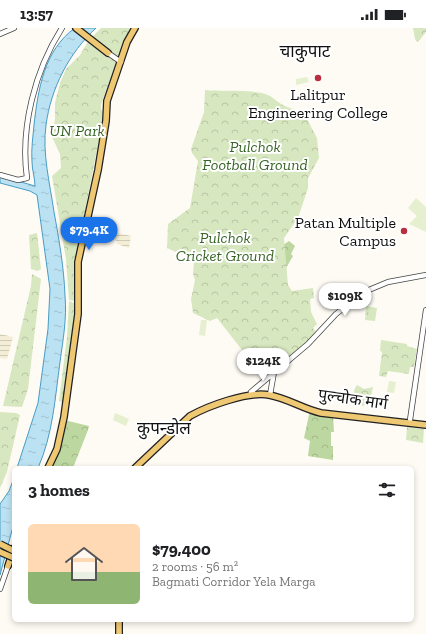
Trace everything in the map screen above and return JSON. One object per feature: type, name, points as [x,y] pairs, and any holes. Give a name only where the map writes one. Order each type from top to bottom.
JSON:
[{"type":"main road","points":[[76,28],[108,53]]},
{"type":"main road","points":[[49,466],[59,441],[67,396],[70,358],[78,314],[78,262],[98,170],[106,121],[107,101],[127,42],[135,28]]},
{"type":"main road","points":[[137,466],[185,420],[195,414],[249,393]]},
{"type":"main road","name":"पुल्चोक मार्ग","points":[[249,393],[270,393],[320,409],[426,422]]},
{"type":"main road","name":"पुल्चोक मार्ग","points":[[270,393],[310,410],[426,425]]},
{"type":"main road","points":[[0,544],[12,550]]},
{"type":"main road","points":[[0,552],[12,557]]},
{"type":"main road","points":[[8,566],[12,554]]},
{"type":"main road","points":[[119,622],[119,634]]},
{"type":"street","points":[[0,34],[14,28]]},
{"type":"street","points":[[0,175],[18,180],[27,178],[27,142],[30,110],[39,71],[45,57],[62,28]]},
{"type":"street","points":[[108,53],[121,62]]},
{"type":"street","points":[[249,393],[308,344],[336,314],[364,292],[388,282],[426,275]]},
{"type":"street","points":[[410,420],[426,310]]},
{"type":"street","points":[[270,393],[274,372]]},
{"type":"street","points":[[0,589],[8,566]]},
{"type":"shaded area","points":[[114,232],[131,236],[129,248],[117,244],[117,241],[113,239]]},
{"type":"shaded area","points":[[0,334],[13,337],[7,359],[0,358]]},
{"type":"green space","points":[[101,28],[133,28],[119,58],[111,54],[92,37]]},
{"type":"green space","points":[[413,28],[426,28],[426,32],[418,42],[415,39]]},
{"type":"green space","name":"UN Park","points":[[89,40],[117,63],[101,105],[101,109],[104,114],[75,262],[76,301],[69,300],[66,259],[52,176],[61,168],[60,154],[52,137],[55,119],[55,103],[60,83],[66,69],[80,55]]},
{"type":"green space","points":[[307,77],[309,82],[296,85],[296,79]]},
{"type":"green space","name":"Pulchok Football Ground","points":[[205,90],[247,91],[270,96],[283,105],[309,116],[307,119],[317,138],[319,158],[308,178],[308,188],[298,218],[284,238],[288,285],[292,291],[313,288],[314,298],[310,299],[311,312],[317,324],[313,328],[317,333],[269,374],[242,350],[217,318],[210,321],[193,313],[191,299],[195,280],[193,274],[194,260],[167,248],[168,224],[190,208],[198,161],[191,149],[204,112]]},
{"type":"green space","points":[[416,198],[426,207],[426,232],[409,224],[417,216],[408,208]]},
{"type":"green space","points":[[37,233],[41,269],[38,271],[31,269],[29,235]]},
{"type":"green space","points":[[289,241],[295,246],[291,254],[293,256],[286,268],[267,256]]},
{"type":"green space","points":[[32,274],[41,279],[28,389],[22,407],[3,406],[31,286]]},
{"type":"green space","points":[[69,301],[76,304],[65,404],[59,401],[67,337]]},
{"type":"green space","points":[[366,306],[377,308],[375,321],[365,320]]},
{"type":"green space","points":[[201,320],[207,320],[205,336],[199,335]]},
{"type":"green space","points":[[381,340],[407,344],[407,346],[417,349],[414,367],[410,367],[409,374],[388,371],[386,377],[379,376],[382,352],[380,351]]},
{"type":"green space","points":[[389,381],[396,382],[394,393],[387,392]]},
{"type":"green space","points":[[357,385],[364,389],[373,387],[370,401],[363,406],[357,402],[354,397],[354,391]]},
{"type":"green space","points":[[310,410],[333,415],[334,432],[331,432],[331,446],[333,446],[333,460],[308,456],[310,441],[304,438]]},
{"type":"green space","points":[[0,412],[16,413],[20,415],[7,472],[0,488]]},
{"type":"green space","points":[[115,413],[129,419],[126,426],[113,420]]},
{"type":"green space","points":[[64,420],[89,426],[74,466],[53,466],[61,443]]},
{"type":"green space","points":[[407,427],[424,429],[423,443],[406,440]]},
{"type":"water","points":[[75,28],[96,28],[78,48],[63,72],[48,111],[45,146],[47,168],[64,275],[65,312],[63,337],[53,416],[43,455],[39,466],[18,466],[38,403],[48,329],[50,289],[37,195],[30,191],[0,183],[0,176],[35,186],[32,165],[32,148],[38,98],[44,72],[49,59],[65,37]]},
{"type":"water","points":[[12,483],[12,530],[0,575],[0,504],[9,491]]},
{"type":"place","name":"Lalitpur Engineering College","points":[[318,78]]},
{"type":"place","name":"Patan Multiple Campus","points":[[404,231]]},
{"type":"district","name":"चाकुपाट","points":[[305,51]]},
{"type":"district","name":"कुपन्डोल","points":[[164,428]]},
{"type":"park label","name":"Pulchok Cricket Ground","points":[[225,246]]}]
